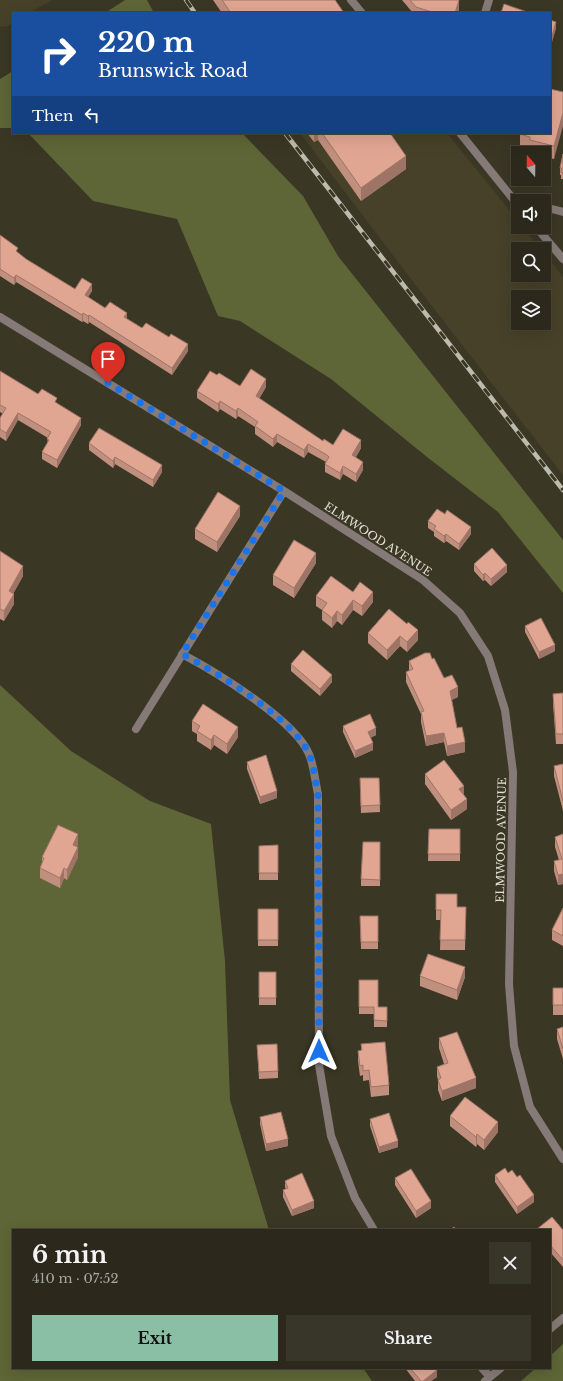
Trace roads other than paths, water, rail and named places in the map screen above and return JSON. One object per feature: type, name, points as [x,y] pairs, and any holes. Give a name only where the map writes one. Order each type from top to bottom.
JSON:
[{"type":"street","points":[[351,0],[361,12]]},
{"type":"street","points":[[485,12],[489,0]]},
{"type":"street","points":[[461,134],[511,196]]},
{"type":"street","points":[[551,209],[563,212]]},
{"type":"street","points":[[542,234],[563,259]]},
{"type":"street","name":"ELMWOOD AVENUE","points":[[0,317],[284,491],[423,580],[460,613],[488,656],[505,710],[513,772],[509,984],[514,1046],[530,1107],[563,1159]]},
{"type":"street","points":[[136,729],[284,491]]},
{"type":"street","points":[[182,654],[242,691],[288,726],[309,754],[318,794],[319,1065],[331,1136],[355,1198],[373,1229]]},
{"type":"street","points":[[551,1328],[563,1318]]},
{"type":"street","points":[[482,1369],[487,1379],[500,1369]]},
{"type":"railway","points":[[186,0],[194,12]]},
{"type":"railway","points":[[286,134],[563,490]]}]
